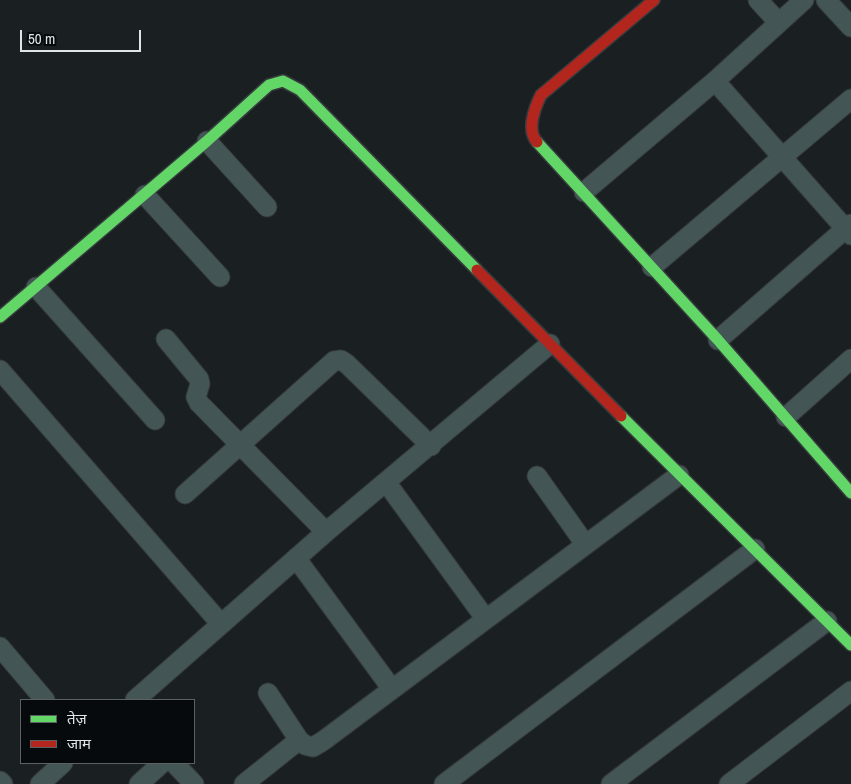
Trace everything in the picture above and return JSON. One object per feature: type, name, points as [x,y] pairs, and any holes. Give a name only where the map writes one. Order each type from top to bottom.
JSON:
[{"type":"street","points":[[758,0],[779,23]]},
{"type":"street","points":[[584,192],[715,81],[804,0]]},
{"type":"street","points":[[826,0],[851,27]]},
{"type":"street","points":[[645,3],[541,94],[533,108],[531,122],[534,139],[718,340],[851,493]]},
{"type":"street","points":[[0,317],[208,141],[269,85],[283,81],[291,84],[300,90],[679,475],[851,645]]},
{"type":"street","points":[[715,81],[782,159],[849,230],[718,340]]},
{"type":"street","points":[[652,267],[851,99]]},
{"type":"street","points":[[208,141],[268,207]]},
{"type":"street","points":[[145,195],[220,277]]},
{"type":"street","points":[[36,288],[155,420]]},
{"type":"street","points":[[166,339],[199,379],[200,384],[196,398],[200,403],[326,532]]},
{"type":"street","points":[[136,699],[326,532],[431,446],[550,344]]},
{"type":"street","points":[[786,417],[851,359]]},
{"type":"street","points":[[185,494],[334,361],[341,360],[431,446]]},
{"type":"street","points":[[0,370],[221,624]]},
{"type":"street","points":[[268,693],[299,740],[305,745],[313,747],[679,475]]},
{"type":"street","points":[[537,476],[585,544]]},
{"type":"street","points":[[386,482],[485,618]]},
{"type":"street","points":[[444,784],[755,549]]},
{"type":"street","points":[[296,558],[392,689]]},
{"type":"street","points":[[611,784],[827,621]]},
{"type":"street","points":[[0,647],[44,699]]},
{"type":"street","points":[[741,780],[851,691]]},
{"type":"street","points":[[244,784],[299,740]]},
{"type":"street","points":[[40,784],[62,764]]},
{"type":"street","points":[[139,784],[161,764]]},
{"type":"street","points":[[175,764],[194,784]]},
{"type":"street","points":[[0,781],[3,784]]},
{"type":"traffic: fast","points":[[0,317],[207,141],[269,85],[283,81],[300,90],[477,270]]},
{"type":"traffic: fast","points":[[537,142],[718,340],[851,493]]},
{"type":"traffic: fast","points":[[621,416],[851,645]]},
{"type":"traffic: jam","points":[[537,142],[532,131],[532,125],[534,112],[541,95],[654,0]]},
{"type":"traffic: jam","points":[[477,270],[621,416]]}]
